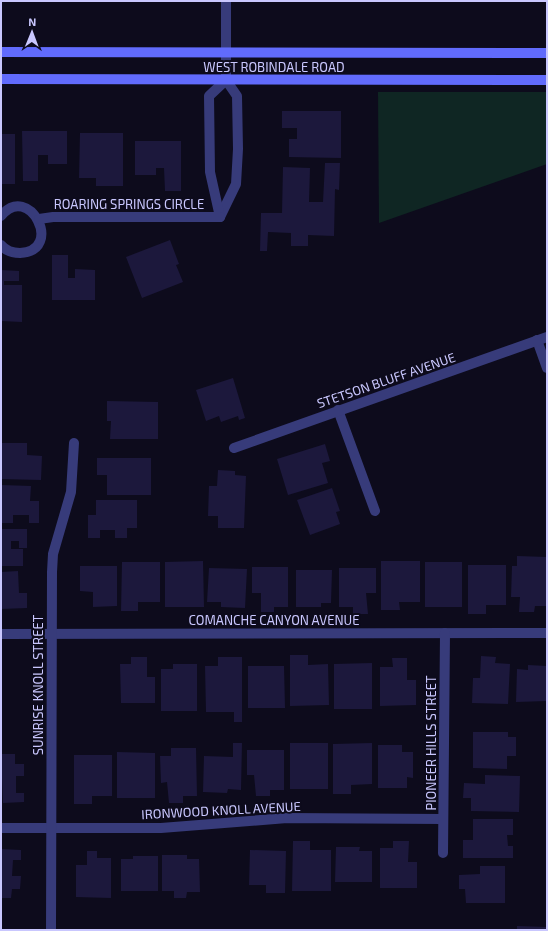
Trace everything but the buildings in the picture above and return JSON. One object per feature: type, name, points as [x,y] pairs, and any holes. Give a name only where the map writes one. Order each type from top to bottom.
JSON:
[{"type":"main road","name":"WEST ROBINDALE ROAD","points":[[1,52],[547,53]]},
{"type":"main road","name":"WEST ROBINDALE ROAD","points":[[1,79],[547,80]]},
{"type":"street","points":[[220,217],[236,184],[238,149],[237,96],[226,80],[226,1]]},
{"type":"street","points":[[220,217],[210,172],[209,96],[226,80]]},
{"type":"street","name":"ROARING SPRINGS CIRCLE","points":[[1,216],[9,209],[24,208],[31,211],[39,220],[42,230],[41,238],[31,250],[17,253],[9,252],[1,245]]},
{"type":"street","name":"ROARING SPRINGS CIRCLE","points":[[39,220],[53,216],[220,217]]},
{"type":"street","name":"STETSON BLUFF AVENUE","points":[[234,448],[547,337]]},
{"type":"street","points":[[537,340],[547,368]]},
{"type":"street","points":[[338,410],[375,511]]},
{"type":"street","name":"SUNRISE KNOLL STREET","points":[[51,930],[51,634],[53,554],[67,511],[71,492],[74,443]]},
{"type":"street","name":"PIONEER HILLS STREET","points":[[443,853],[445,633]]},
{"type":"street","name":"COMANCHE CANYON AVENUE","points":[[1,634],[547,633]]},
{"type":"street","name":"IRONWOOD KNOLL AVENUE","points":[[1,828],[161,828],[286,818],[443,819]]},
{"type":"green space","points":[[378,92],[547,92],[547,164],[379,223]]}]
